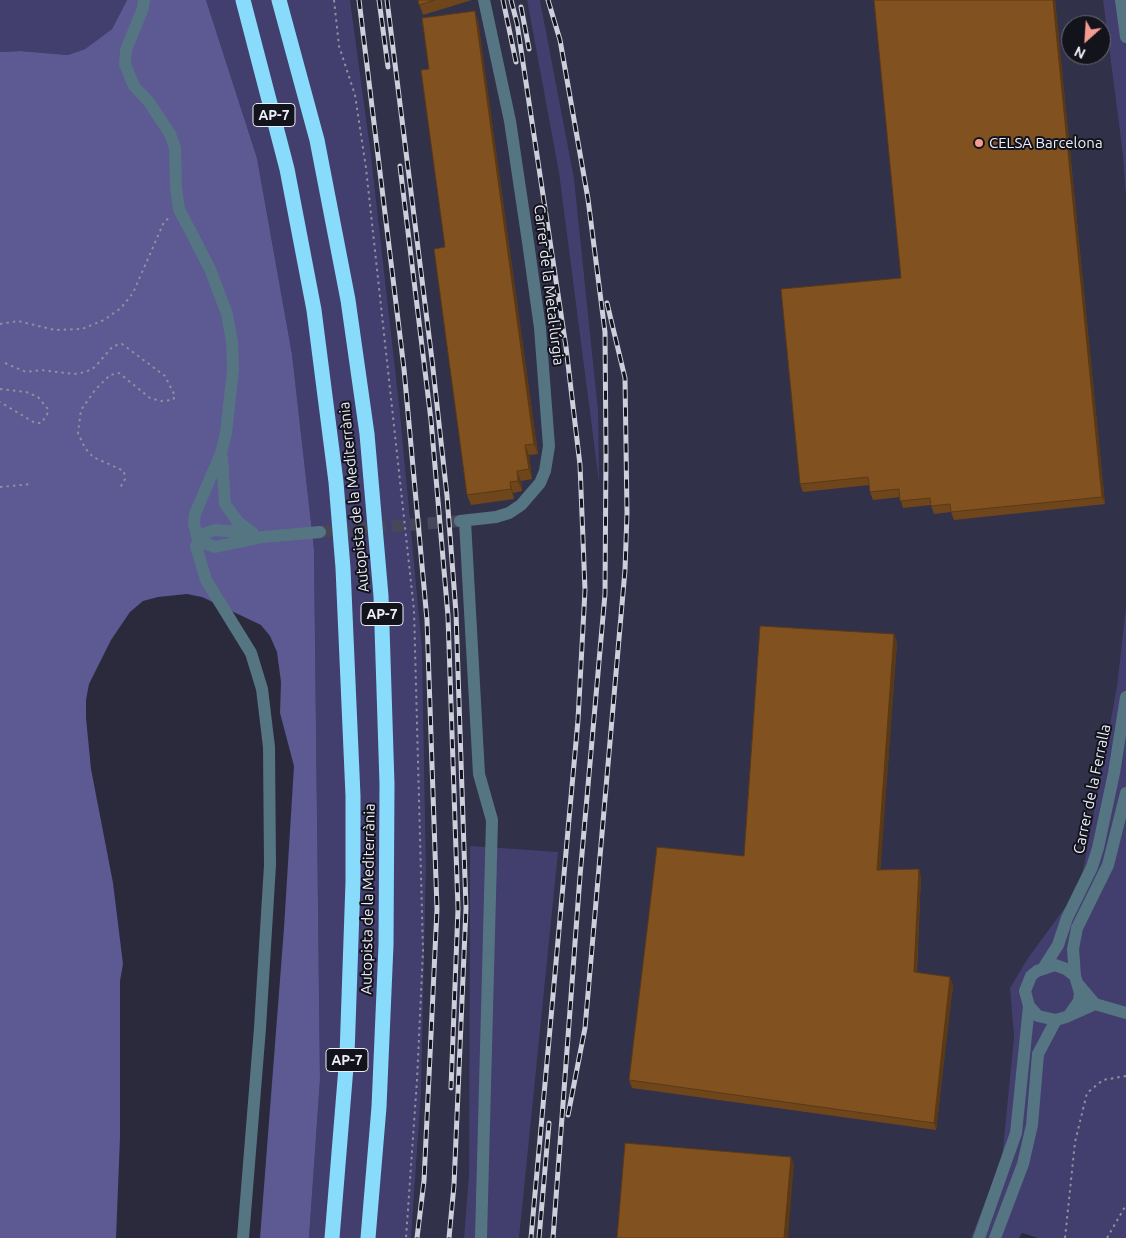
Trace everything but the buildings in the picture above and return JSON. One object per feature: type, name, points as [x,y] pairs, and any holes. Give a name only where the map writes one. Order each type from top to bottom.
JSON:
[{"type":"highway","name":"Autopista de la Mediterrània","points":[[243,0],[287,169],[314,310],[336,482],[343,568],[353,796],[352,901],[347,1055],[332,1238]]},
{"type":"highway","name":"Autopista de la Mediterrània","points":[[279,0],[316,140],[339,246],[366,434],[380,578],[386,712],[388,837],[382,1053],[368,1238]]},
{"type":"street","points":[[144,0],[143,8],[126,50],[124,64],[134,86],[149,102],[170,134],[175,148],[176,187],[179,209],[210,269],[227,314],[232,342],[233,370],[221,453],[225,504],[238,522],[258,535]]},
{"type":"street","name":"Carrer de la Metal·lúrgia","points":[[480,1238],[492,820],[478,774],[462,521],[496,517],[509,513],[521,505],[540,484],[545,471],[549,446],[540,328],[527,232],[510,121],[484,0]]},
{"type":"street","points":[[1121,0],[1126,36]]},
{"type":"street","points":[[221,453],[195,514],[195,530],[200,540],[209,546],[215,546],[258,535],[320,532]]},
{"type":"street","points":[[200,540],[196,546],[206,580],[251,653],[262,689],[269,747],[270,865],[243,1238]]},
{"type":"street","name":"Carrer de la Ferralla","points":[[1044,967],[1058,945],[1067,918],[1092,867],[1098,848],[1114,773],[1126,697]]},
{"type":"street","points":[[1070,1014],[1079,1001],[1073,949],[1077,928],[1108,865],[1126,793]]},
{"type":"street","points":[[1095,1004],[1056,1020],[1043,1018],[1029,1006],[1026,999],[1027,983],[1031,976],[1044,967],[1061,966],[1077,981],[1095,1004],[1126,1013]]},
{"type":"street","points":[[980,1238],[1016,1133],[1029,1006]]},
{"type":"street","points":[[995,1238],[1023,1164],[1032,1125],[1038,1054],[1056,1020]]},
{"type":"path","points":[[334,0],[339,46],[355,95],[366,168],[394,410],[414,610],[423,951],[417,1080],[406,1238]]},
{"type":"path","points":[[0,324],[18,321],[55,330],[82,329],[104,320],[122,308],[133,293],[164,222],[179,209]]},
{"type":"path","points":[[5,363],[26,372],[41,370],[74,374],[86,372],[95,367],[112,346],[122,344],[165,376],[175,396],[172,400],[161,401],[150,398],[119,373],[110,375],[95,390],[81,410],[78,433],[85,448],[93,457],[124,471],[125,479],[120,488]]},
{"type":"path","points":[[0,389],[26,392],[38,397],[48,409],[47,415],[41,423],[35,423],[0,402]]},
{"type":"path","points":[[0,487],[31,484]]},
{"type":"path","points":[[1065,1238],[1075,1142],[1087,1093],[1103,1080],[1126,1076]]},
{"type":"path","points":[[1107,1238],[1126,1205]]},
{"type":"shaded area","points":[[0,0],[127,0],[112,29],[85,49],[68,55],[20,51],[0,52]]},
{"type":"shaded area","points":[[127,0],[206,0],[257,158],[292,354],[314,549],[320,1080],[309,1238],[260,1238],[284,928],[294,766],[280,713],[281,682],[277,652],[270,636],[261,625],[202,597],[187,594],[158,597],[143,601],[130,612],[111,640],[89,684],[86,700],[91,769],[113,883],[123,964],[120,981],[120,1138],[116,1238],[0,1238],[0,52],[20,51],[68,55],[85,49],[112,29]]},
{"type":"shaded area","points":[[206,0],[350,0],[371,155],[400,413],[422,647],[426,868],[421,1094],[411,1238],[309,1238],[320,1080],[314,549],[292,354],[257,158]]},
{"type":"shaded area","name":"CELSA Barcelona","points":[[350,0],[527,0],[559,173],[598,477],[598,410],[574,178],[540,0],[1103,0],[1105,15],[1061,15],[1061,65],[1111,65],[1111,62],[1123,156],[1126,200],[1126,606],[1117,686],[1080,887],[1028,958],[1010,988],[1014,1037],[1002,1158],[971,1238],[519,1238],[520,1224],[470,846],[469,1173],[464,1238],[411,1238],[421,1094],[426,868],[422,647],[400,413],[371,155]]},
{"type":"shaded area","points":[[527,0],[540,0],[574,178],[598,410],[599,483],[559,173]]},
{"type":"shaded area","points":[[1103,0],[1126,0],[1126,200],[1123,156],[1111,62],[1111,15],[1105,15]]},
{"type":"shaded area","points":[[1126,606],[1126,1238],[1038,1238],[1022,1233],[1019,1238],[971,1238],[1002,1158],[1014,1037],[1010,988],[1028,958],[1080,887],[1117,686]]},
{"type":"shaded area","points":[[470,846],[558,852],[519,1238],[464,1238],[469,1173]]},
{"type":"tunnel","points":[[320,532],[460,521]]},
{"type":"railway","points":[[359,0],[404,369],[427,620],[437,909],[424,1181],[417,1238]]},
{"type":"railway","points":[[379,0],[388,67]]},
{"type":"railway","points":[[387,0],[432,360],[447,496],[456,613],[466,908],[454,1185],[449,1238]]},
{"type":"railway","points":[[503,0],[516,62]]},
{"type":"railway","points":[[511,0],[517,23],[566,347],[580,465],[585,590],[578,720],[531,1238]]},
{"type":"railway","points":[[548,0],[560,40],[588,199],[605,332],[606,453],[605,594],[580,876],[553,1238]]},
{"type":"railway","points":[[521,7],[529,49]]},
{"type":"railway","points":[[400,166],[431,420],[448,616],[458,909],[451,1088]]},
{"type":"railway","points":[[568,1115],[585,1028],[625,570],[627,513],[625,378],[607,303]]},
{"type":"railway","points":[[539,1238],[549,1123]]},
{"type":"place","name":"CELSA Barcelona","points":[[979,143]]}]
